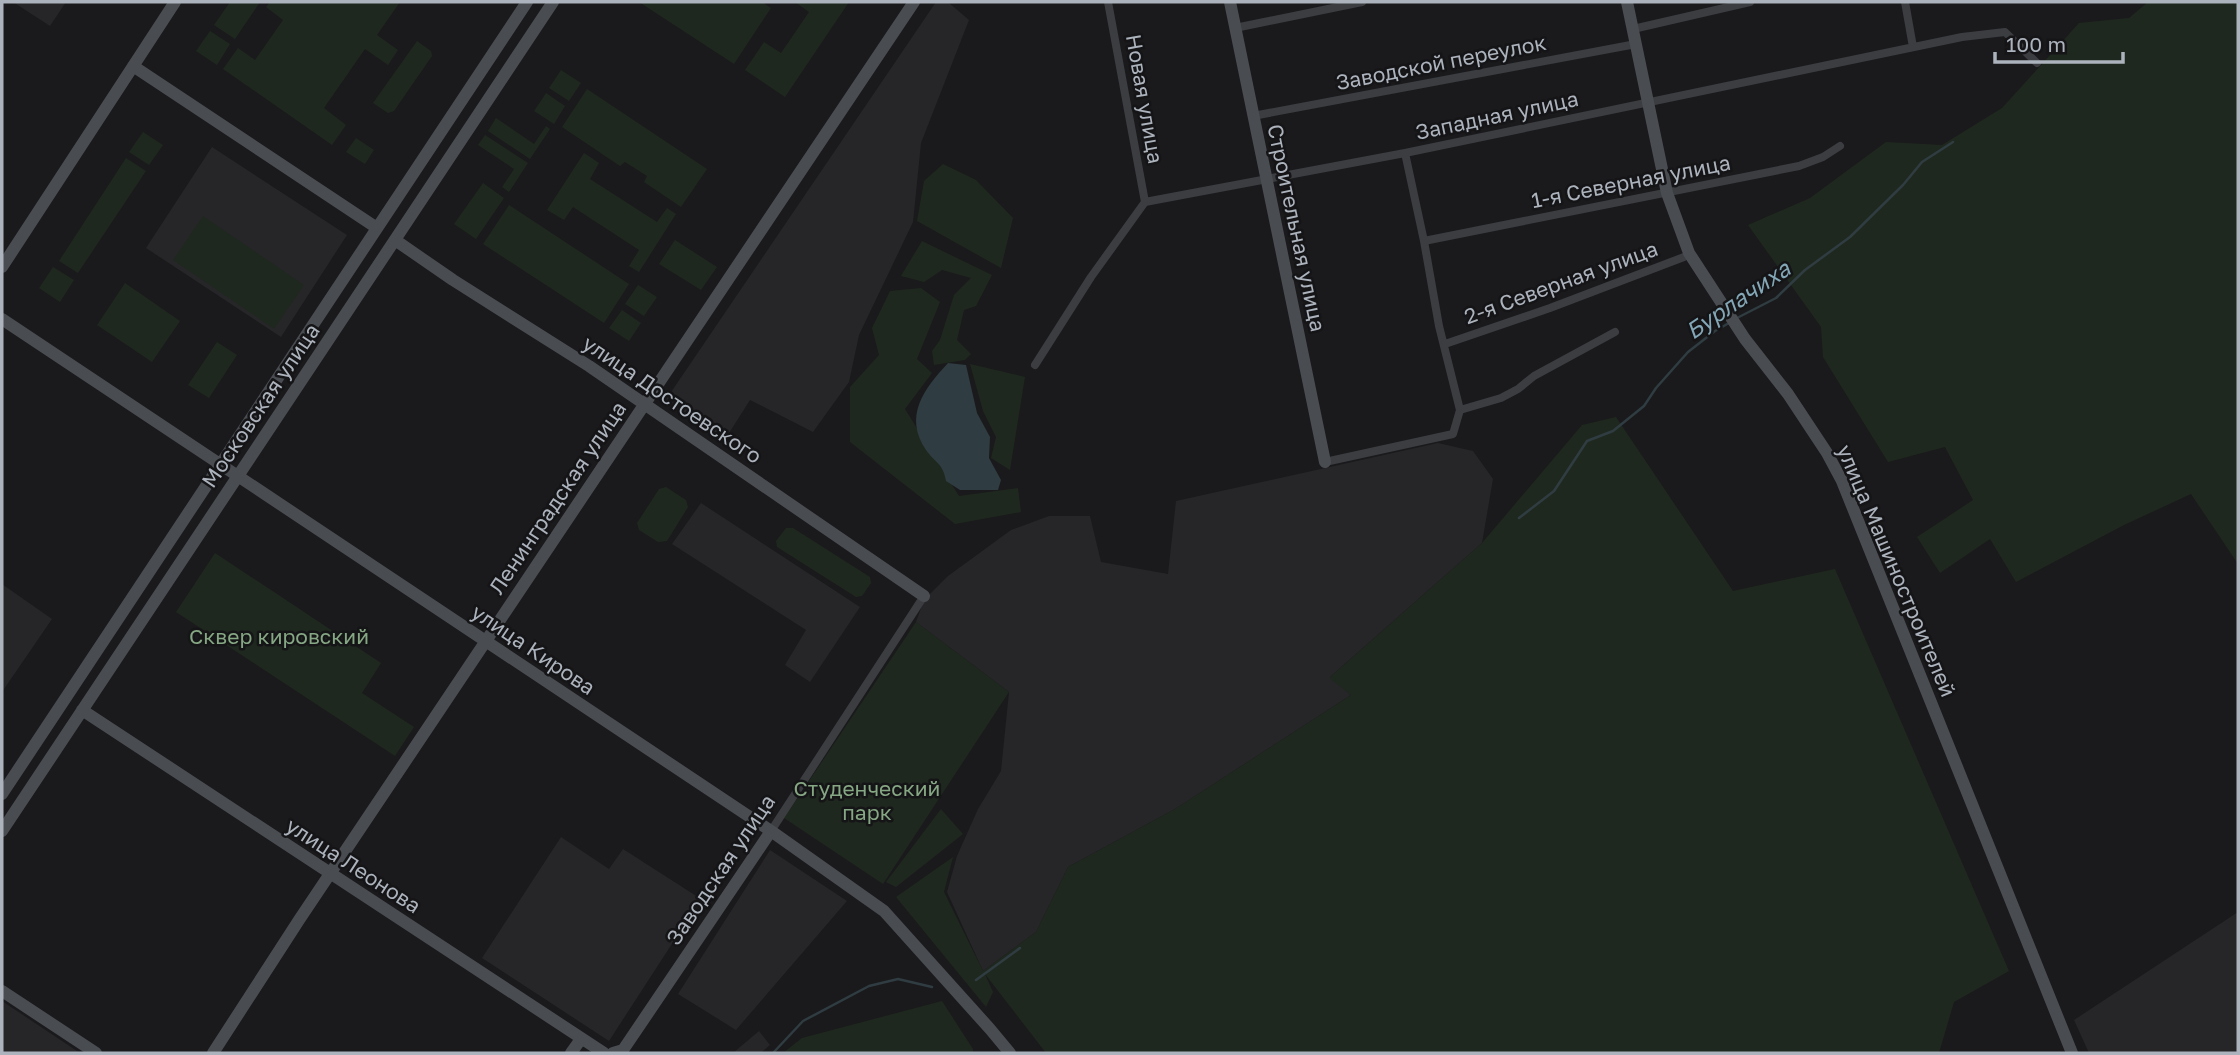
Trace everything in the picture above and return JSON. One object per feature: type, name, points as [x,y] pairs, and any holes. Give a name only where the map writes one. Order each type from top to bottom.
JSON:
[{"type":"street","points":[[2,267],[174,2]]},
{"type":"street","name":"Московская улица","points":[[2,794],[527,2]]},
{"type":"street","name":"Ленинградская улица","points":[[214,1053],[330,873],[914,2]]},
{"type":"street","name":"Новая улица","points":[[1108,2],[1145,202]]},
{"type":"street","name":"Строительная улица","points":[[1230,2],[1325,462]]},
{"type":"street","points":[[1235,27],[1362,2]]},
{"type":"street","name":"улица Машиностроителей","points":[[1627,2],[1668,193],[1689,253],[1745,338],[1788,394],[1842,481],[2073,1053]]},
{"type":"street","points":[[1633,29],[1750,2]]},
{"type":"street","points":[[1905,2],[1913,47]]},
{"type":"street","name":"Московская улица","points":[[2,831],[550,3]]},
{"type":"street","name":"Западная улица","points":[[1145,202],[1405,153],[1962,37],[2005,32],[2037,63]]},
{"type":"street","name":"Заводской переулок","points":[[1253,116],[1636,44]]},
{"type":"street","points":[[133,66],[377,228]]},
{"type":"street","name":"1-я Северная улица","points":[[1424,241],[1800,166],[1823,157],[1840,146]]},
{"type":"street","points":[[1325,462],[1453,434],[1460,410],[1438,326],[1424,241],[1405,153]]},
{"type":"street","points":[[1035,365],[1091,277],[1145,202]]},
{"type":"street","name":"улица Достоевского","points":[[395,240],[589,366],[924,596]]},
{"type":"street","name":"2-я Северная улица","points":[[1444,344],[1550,308],[1689,253]]},
{"type":"street","name":"улица Кирова","points":[[2,319],[771,831],[884,911],[1010,1053]]},
{"type":"street","points":[[1460,410],[1509,393],[1615,332]]},
{"type":"street","name":"Заводская улица","points":[[613,1053],[623,1050],[771,831],[924,596]]},
{"type":"street","name":"улица Леонова","points":[[82,710],[604,1053]]},
{"type":"street","points":[[2,990],[96,1053]]},
{"type":"street","points":[[571,1053],[581,1038]]},
{"type":"shaded area","points":[[13,2],[66,2],[50,26]]},
{"type":"shaded area","points":[[936,2],[948,2],[969,20],[921,143],[913,222],[859,335],[849,382],[813,432],[750,400],[724,441],[665,401]]},
{"type":"shaded area","points":[[212,147],[347,235],[281,337],[146,248]]},
{"type":"shaded area","points":[[948,363],[966,365],[977,413],[990,437],[989,458],[1001,480],[998,490],[960,490],[946,481],[941,467],[919,438],[916,426],[919,404],[931,383]]},
{"type":"shaded area","points":[[1438,443],[1473,451],[1493,479],[1482,543],[1330,677],[1351,695],[1175,809],[1068,867],[1036,932],[983,971],[947,892],[957,856],[978,809],[1001,771],[1009,692],[916,622],[924,600],[948,576],[1011,530],[1049,516],[1090,516],[1101,562],[1168,574],[1176,501]]},
{"type":"shaded area","points":[[701,503],[860,607],[810,682],[785,665],[806,630],[672,544]]},
{"type":"shaded area","points":[[2,584],[52,619],[2,692]]},
{"type":"shaded area","points":[[561,837],[609,869],[623,849],[701,899],[609,1041],[482,958]]},
{"type":"shaded area","points":[[770,850],[847,901],[736,1030],[678,994]]},
{"type":"shaded area","points":[[2238,912],[2238,1053],[2089,1053],[2074,1020]]},
{"type":"shaded area","points":[[2,1001],[80,1053],[2,1053]]},
{"type":"shaded area","points":[[759,1031],[770,1045],[761,1053],[733,1053]]},
{"type":"green space","points":[[230,2],[260,2],[235,39],[214,25]]},
{"type":"green space","points":[[270,2],[400,2],[377,35],[398,50],[388,65],[365,49],[324,108],[346,125],[332,145],[223,69],[238,48],[255,60],[283,20],[266,7]]},
{"type":"green space","points":[[639,2],[762,2],[771,8],[734,64]]},
{"type":"green space","points":[[795,2],[849,2],[785,97],[745,70],[764,42],[781,53],[809,12]]},
{"type":"green space","points":[[2148,2],[2238,2],[2238,564],[2191,494],[2124,525],[2016,582],[1990,539],[1940,573],[1917,537],[1973,500],[1945,447],[1888,462],[1823,357],[1821,327],[1748,225],[1810,198],[1886,142],[1942,145],[2002,108],[2079,23],[2129,18]]},
{"type":"green space","points":[[210,31],[230,44],[217,65],[196,51]]},
{"type":"green space","points":[[417,41],[431,51],[432,56],[394,111],[388,113],[373,103]]},
{"type":"green space","points":[[561,70],[581,83],[569,101],[549,88]]},
{"type":"green space","points":[[587,89],[707,169],[681,207],[644,182],[647,176],[625,162],[620,166],[562,127]]},
{"type":"green space","points":[[546,93],[565,106],[554,124],[534,111]]},
{"type":"green space","points":[[496,118],[534,144],[546,126],[550,129],[530,159],[488,131]]},
{"type":"green space","points":[[143,132],[163,145],[149,165],[129,152]]},
{"type":"green space","points":[[485,135],[528,163],[509,192],[502,187],[514,169],[478,145]]},
{"type":"green space","points":[[356,138],[374,150],[365,164],[346,152]]},
{"type":"green space","points":[[584,153],[599,163],[590,179],[657,222],[667,208],[676,214],[639,272],[629,266],[639,250],[573,207],[564,220],[547,210]]},
{"type":"green space","points":[[126,158],[146,171],[78,273],[59,261]]},
{"type":"green space","points":[[943,164],[976,180],[1013,218],[1001,268],[917,221],[924,181]]},
{"type":"green space","points":[[483,183],[504,198],[476,239],[454,224]]},
{"type":"green space","points":[[509,205],[629,284],[604,323],[483,244]]},
{"type":"green space","points":[[203,216],[304,285],[274,329],[173,260]]},
{"type":"green space","points":[[675,240],[717,267],[701,290],[659,264]]},
{"type":"green space","points":[[922,241],[992,275],[976,306],[964,310],[957,340],[971,354],[965,360],[934,365],[932,351],[940,340],[954,295],[971,278],[942,270],[924,282],[901,276]]},
{"type":"green space","points":[[53,267],[74,280],[60,302],[39,288]]},
{"type":"green space","points":[[125,283],[180,321],[152,362],[97,325]]},
{"type":"green space","points":[[638,285],[657,297],[644,316],[625,304]]},
{"type":"green space","points":[[921,288],[940,302],[917,359],[932,373],[905,409],[959,496],[1018,488],[1021,512],[955,524],[850,442],[850,387],[879,355],[872,328],[890,291]]},
{"type":"green space","points":[[622,310],[641,323],[629,341],[609,328]]},
{"type":"green space","points":[[217,342],[237,355],[209,398],[188,385]]},
{"type":"green space","points":[[970,364],[1025,377],[1010,470],[991,458],[996,437],[983,411]]},
{"type":"green space","points":[[1616,417],[1733,591],[1835,569],[2009,971],[1954,1002],[1939,1053],[1046,1053],[985,974],[993,992],[986,1007],[896,897],[953,857],[944,892],[983,971],[1036,932],[1068,867],[1175,809],[1351,695],[1329,678],[1482,543],[1582,425]]},
{"type":"green space","points":[[666,487],[686,500],[688,507],[667,541],[658,542],[639,530],[637,523],[659,489]]},
{"type":"green space","points":[[786,528],[793,528],[870,577],[871,583],[862,596],[856,597],[777,547],[776,541]]},
{"type":"green space","name":"Сквер кировский","points":[[215,553],[381,663],[362,693],[414,727],[395,756],[176,612]]},
{"type":"green space","name":"Студенческий парк","points":[[916,622],[1009,692],[883,884],[784,818]]},
{"type":"green space","points":[[941,809],[963,834],[896,887],[886,882]]},
{"type":"green space","points":[[942,1001],[973,1053],[783,1053],[802,1038]]},
{"type":"waterway","name":"Бурлачиха","points":[[1737,318],[1776,298],[1805,270],[1850,237],[1903,185],[1922,162],[1953,142]]},
{"type":"waterway","name":"Бурлачиха","points":[[1519,518],[1554,491],[1587,441],[1613,431],[1644,406],[1688,352],[1729,323]]},
{"type":"waterway","name":"Бурлачиха","points":[[976,980],[1020,948]]},
{"type":"waterway","name":"Бурлачиха","points":[[773,1053],[803,1021],[869,986],[898,979],[932,987]]}]
